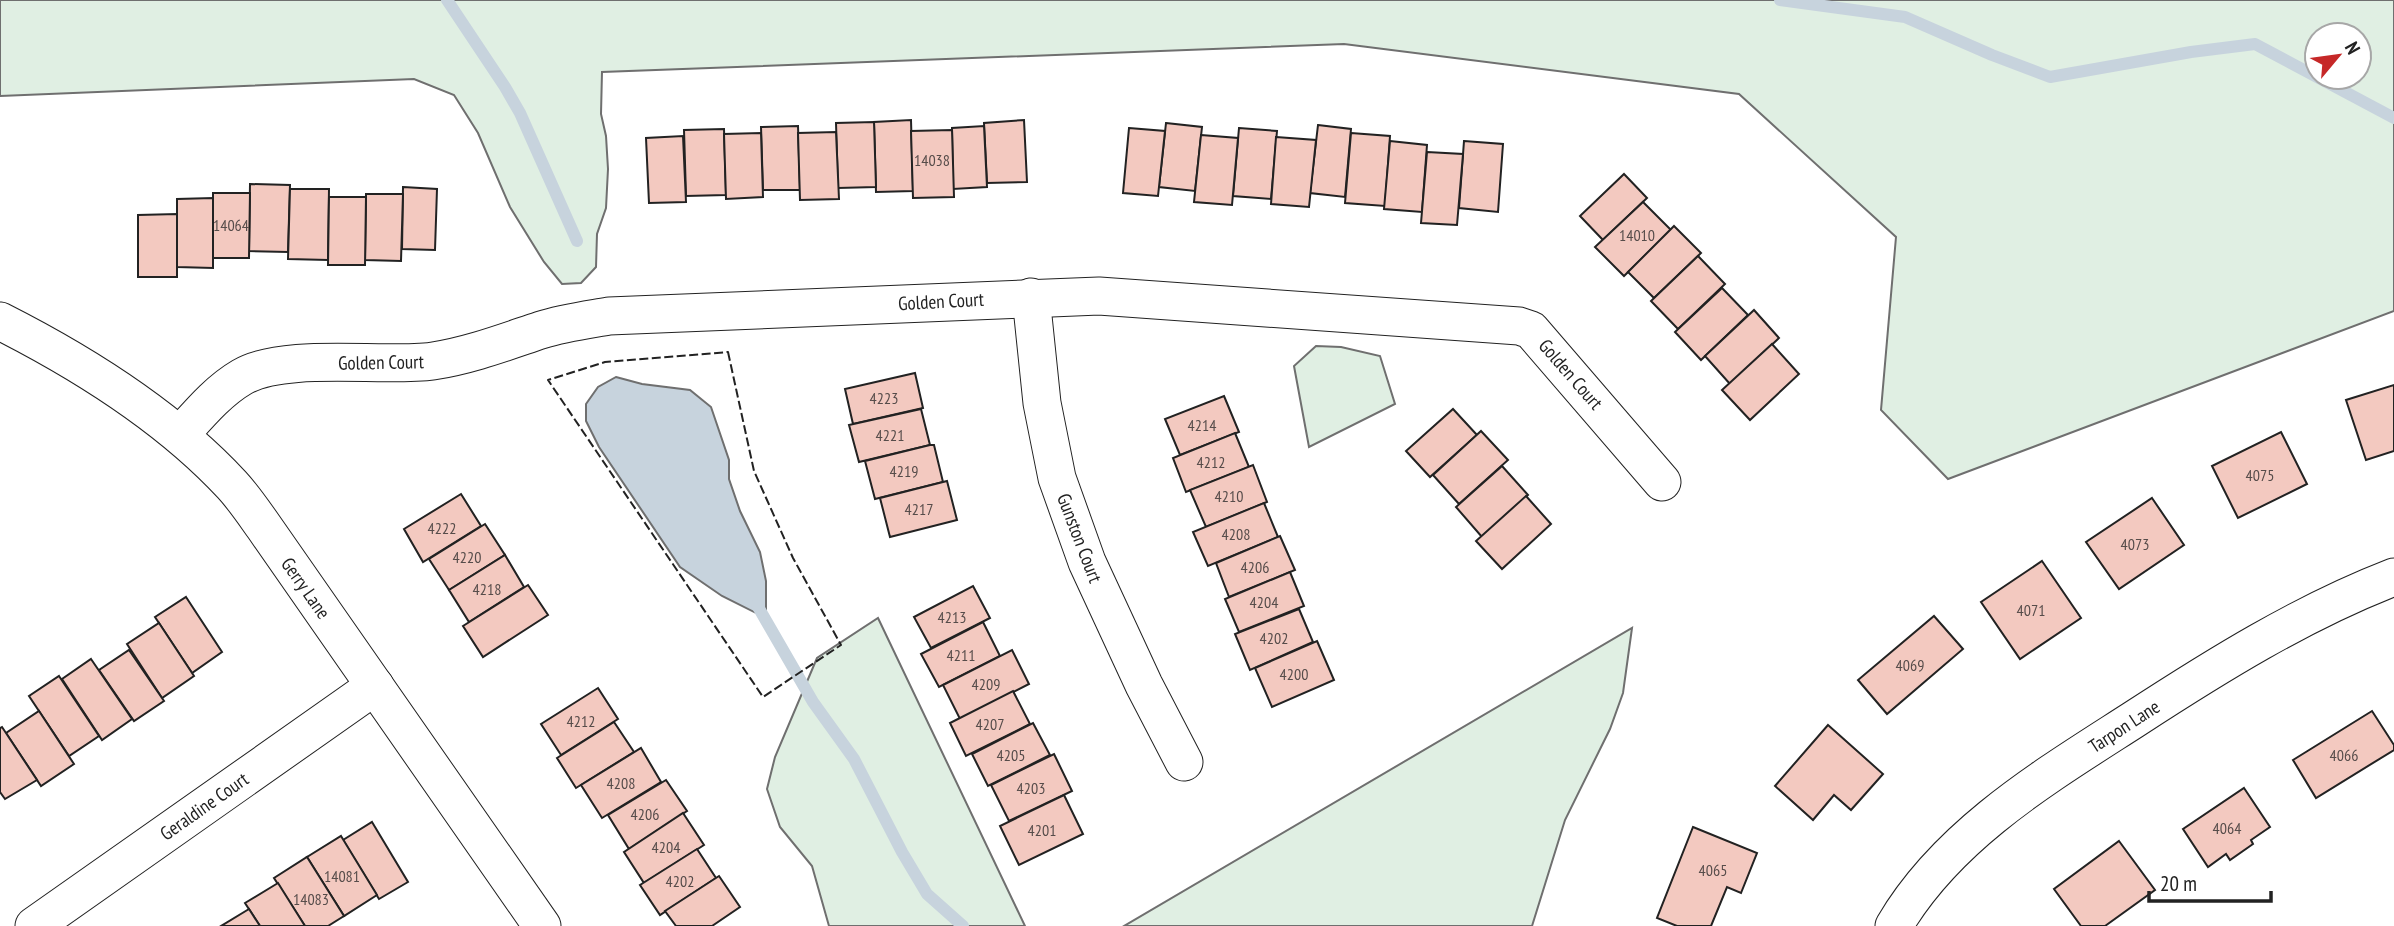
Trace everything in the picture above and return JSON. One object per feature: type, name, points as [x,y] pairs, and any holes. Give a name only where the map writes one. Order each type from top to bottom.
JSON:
[{"type":"street","name":"Golden Court","points":[[180,435],[209,403],[244,376],[284,366],[431,361],[502,345],[576,321],[609,316],[1099,296],[1519,326],[1531,330],[1540,338],[1662,482]]},
{"type":"street","name":"Gunston Court","points":[[1031,298],[1042,404],[1057,478],[1087,562],[1144,685],[1184,762]]},
{"type":"street","name":"Gerry Lane","points":[[0,321],[44,344],[125,396],[180,435],[233,486],[542,926]]},
{"type":"street","name":"Tarpon Lane","points":[[1894,926],[1934,871],[1979,827],[2069,761],[2223,662],[2353,593],[2394,577]]},
{"type":"street","name":"Geraldine Court","points":[[34,926],[375,686]]},
{"type":"green space","points":[[0,0],[2394,0],[2394,311],[1948,479],[1881,410],[1896,237],[1739,94],[1344,44],[602,72],[601,114],[606,136],[608,169],[606,208],[597,234],[596,267],[581,283],[562,284],[544,262],[510,207],[478,133],[454,95],[414,79],[0,96]]},
{"type":"green space","points":[[1316,346],[1341,347],[1380,356],[1395,404],[1309,447],[1294,366]]},
{"type":"green space","points":[[878,618],[1025,926],[829,926],[812,866],[780,827],[767,789],[775,757],[817,658]]},
{"type":"green space","points":[[1632,628],[1623,693],[1610,729],[1565,820],[1532,926],[1124,926]]},
{"type":"shaded area","points":[[616,377],[642,384],[690,390],[711,407],[729,460],[729,479],[740,511],[760,552],[766,581],[766,618],[722,596],[680,567],[599,447],[586,421],[586,404],[598,387]]},
{"type":"building","points":[[911,120],[913,191],[876,192],[874,122]]},
{"type":"building","points":[[1024,120],[1027,182],[987,183],[984,123]]},
{"type":"building","points":[[874,122],[876,187],[838,188],[836,123]]},
{"type":"building","points":[[1166,123],[1202,127],[1195,191],[1159,187]]},
{"type":"building","points":[[1318,125],[1351,129],[1345,197],[1310,193]]},
{"type":"building","points":[[798,126],[800,190],[763,190],[761,127]]},
{"type":"building","points":[[984,126],[987,187],[953,189],[952,128]]},
{"type":"building","points":[[1129,128],[1165,131],[1158,196],[1123,193]]},
{"type":"building","points":[[1239,128],[1277,131],[1271,199],[1233,196]]},
{"type":"building","points":[[724,129],[726,195],[686,196],[684,130]]},
{"type":"building","points":[[952,130],[954,197],[913,198],[911,131]]},
{"type":"building","points":[[836,132],[839,199],[800,200],[798,133]]},
{"type":"building","points":[[761,133],[763,197],[726,199],[724,134]]},
{"type":"building","points":[[1351,133],[1390,136],[1385,206],[1345,203]]},
{"type":"building","points":[[1201,135],[1238,138],[1232,205],[1194,202]]},
{"type":"building","points":[[683,136],[686,202],[649,203],[646,138]]},
{"type":"building","points":[[1276,137],[1316,140],[1309,207],[1271,204]]},
{"type":"building","points":[[1390,141],[1427,145],[1422,212],[1384,209]]},
{"type":"building","points":[[1464,141],[1503,144],[1498,212],[1459,208]]},
{"type":"building","points":[[1427,152],[1463,154],[1457,225],[1421,223]]},
{"type":"building","points":[[1624,174],[1647,198],[1603,240],[1580,216]]},
{"type":"building","points":[[250,184],[290,185],[288,252],[249,251]]},
{"type":"building","points":[[403,187],[437,189],[435,250],[402,249]]},
{"type":"building","points":[[290,189],[329,189],[328,260],[288,259]]},
{"type":"building","points":[[213,193],[250,193],[249,258],[213,258]]},
{"type":"building","points":[[366,194],[403,194],[401,261],[365,260]]},
{"type":"building","points":[[329,197],[366,197],[365,265],[328,265]]},
{"type":"building","points":[[213,198],[213,268],[177,267],[177,199]]},
{"type":"building","points":[[1643,202],[1671,230],[1624,276],[1595,247]]},
{"type":"building","points":[[177,214],[177,277],[138,277],[138,215]]},
{"type":"building","points":[[1674,226],[1701,253],[1654,298],[1628,272]]},
{"type":"building","points":[[1698,256],[1725,284],[1678,329],[1651,301]]},
{"type":"building","points":[[1722,288],[1748,315],[1701,360],[1675,332]]},
{"type":"building","points":[[1754,310],[1779,338],[1730,384],[1705,356]]},
{"type":"building","points":[[1772,344],[1799,374],[1750,420],[1722,390]]},
{"type":"building","points":[[915,373],[923,408],[853,424],[845,389]]},
{"type":"building","points":[[2394,385],[2394,451],[2366,460],[2346,400]]},
{"type":"building","points":[[1224,396],[1239,432],[1180,455],[1165,419]]},
{"type":"building","points":[[921,409],[930,445],[859,462],[849,425]]},
{"type":"building","points":[[1453,409],[1477,435],[1430,477],[1406,451]]},
{"type":"building","points":[[1481,431],[1508,460],[1459,504],[1433,475]]},
{"type":"building","points":[[2281,432],[2307,484],[2238,518],[2212,466]]},
{"type":"building","points":[[1235,433],[1249,467],[1186,492],[1173,458]]},
{"type":"building","points":[[934,445],[943,482],[875,499],[865,461]]},
{"type":"building","points":[[1253,465],[1267,502],[1206,527],[1190,490]]},
{"type":"building","points":[[1502,466],[1528,495],[1482,537],[1456,507]]},
{"type":"building","points":[[947,481],[957,520],[890,537],[880,498]]},
{"type":"building","points":[[461,494],[481,526],[423,562],[404,529]]},
{"type":"building","points":[[1526,496],[1551,524],[1502,569],[1476,541]]},
{"type":"building","points":[[2152,498],[2184,545],[2119,589],[2086,542]]},
{"type":"building","points":[[1264,503],[1278,537],[1208,566],[1193,532]]},
{"type":"building","points":[[485,524],[505,555],[449,590],[429,559]]},
{"type":"building","points":[[1280,536],[1295,570],[1229,597],[1216,563]]},
{"type":"building","points":[[505,555],[524,587],[469,622],[449,590]]},
{"type":"building","points":[[2042,561],[2081,618],[2020,659],[1981,602]]},
{"type":"building","points":[[1290,572],[1304,606],[1239,632],[1225,599]]},
{"type":"building","points":[[528,585],[548,615],[483,657],[463,626]]},
{"type":"building","points":[[973,586],[990,618],[931,648],[914,617]]},
{"type":"building","points":[[186,597],[222,652],[192,673],[155,617]]},
{"type":"building","points":[[1299,609],[1313,642],[1250,670],[1235,634]]},
{"type":"building","points":[[1934,616],[1963,649],[1887,714],[1858,680]]},
{"type":"building","points":[[983,622],[1000,656],[939,687],[921,654]]},
{"type":"building","points":[[159,623],[194,676],[162,698],[127,644]]},
{"type":"building","points":[[1317,641],[1334,680],[1272,707],[1255,668]]},
{"type":"building","points":[[129,650],[164,701],[134,721],[99,670]]},
{"type":"building","points":[[1012,650],[1029,684],[960,719],[943,685]]},
{"type":"building","points":[[91,659],[132,719],[102,740],[62,679]]},
{"type":"building","points":[[59,676],[99,736],[69,756],[29,696]]},
{"type":"building","points":[[598,688],[618,719],[561,755],[541,724]]},
{"type":"building","points":[[1013,691],[1030,724],[966,756],[950,723]]},
{"type":"building","points":[[39,711],[74,764],[41,786],[6,733]]},
{"type":"building","points":[[2372,711],[2394,745],[2394,750],[2316,798],[2293,760]]},
{"type":"building","points":[[614,722],[634,752],[576,788],[557,758]]},
{"type":"building","points":[[1033,723],[1050,755],[988,786],[972,754]]},
{"type":"building","points":[[1828,725],[1883,774],[1851,810],[1834,795],[1813,820],[1775,786]]},
{"type":"building","points":[[2,727],[37,780],[5,799],[0,792]]},
{"type":"building","points":[[641,748],[661,782],[602,818],[581,785]]},
{"type":"building","points":[[1054,754],[1072,791],[1009,821],[991,785]]},
{"type":"building","points":[[666,780],[687,811],[629,849],[608,815]]},
{"type":"building","points":[[2244,788],[2270,827],[2251,840],[2253,844],[2230,860],[2226,854],[2208,867],[2183,829]]},
{"type":"building","points":[[1064,795],[1083,834],[1019,865],[1000,826]]},
{"type":"building","points":[[683,813],[704,845],[644,883],[624,852]]},
{"type":"building","points":[[372,822],[408,882],[379,899],[343,840]]},
{"type":"building","points":[[1693,827],[1757,853],[1741,893],[1727,887],[1711,926],[1677,926],[1657,918]]},
{"type":"building","points":[[341,836],[377,895],[344,916],[307,857]]},
{"type":"building","points":[[2119,841],[2155,890],[2105,926],[2081,926],[2054,889]]},
{"type":"building","points":[[697,849],[716,878],[660,915],[640,885]]},
{"type":"building","points":[[307,857],[344,916],[328,926],[305,926],[274,878]]},
{"type":"building","points":[[719,876],[740,907],[712,926],[676,926],[665,911]]},
{"type":"building","points":[[278,883],[305,926],[260,926],[245,903]]},
{"type":"building","points":[[249,909],[260,926],[221,926]]},
{"type":"waterway","points":[[447,0],[520,113],[577,241]]},
{"type":"waterway","points":[[1780,0],[1905,17],[2050,77],[2191,52],[2255,44],[2394,118]]},
{"type":"waterway","points":[[757,605],[813,702],[854,759],[927,894],[963,926]]},
{"type":"fence","points":[[728,352],[754,471],[793,558],[841,645],[763,697],[548,380],[605,362],[728,352]]}]
